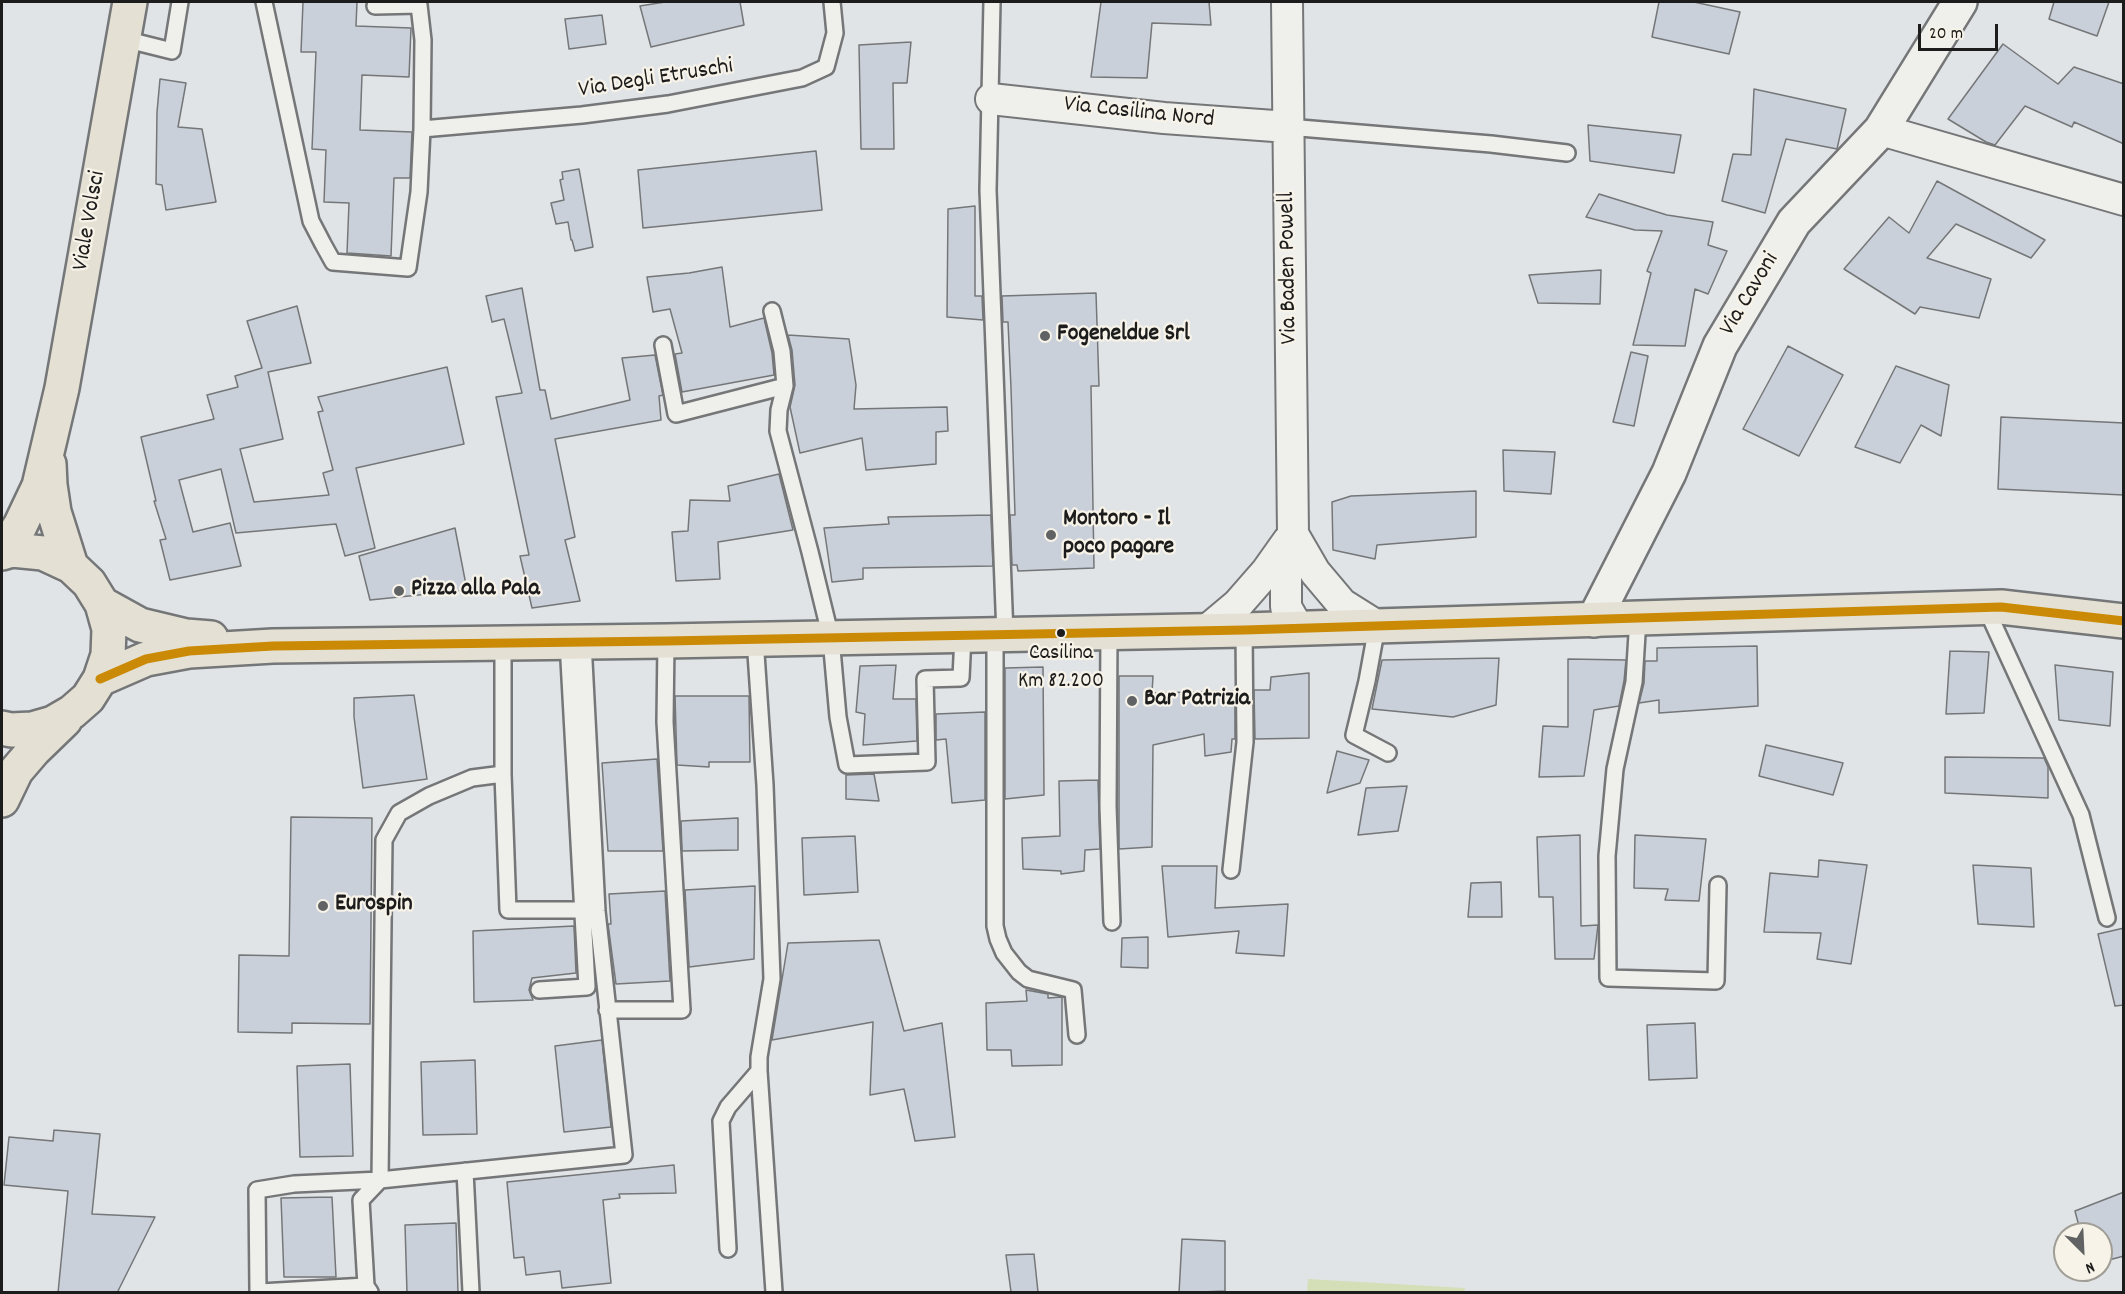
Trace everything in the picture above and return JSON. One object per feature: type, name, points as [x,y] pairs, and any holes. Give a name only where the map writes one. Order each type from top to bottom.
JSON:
[{"type":"main road","name":"Viale Volsci","points":[[2,546],[11,539],[20,526],[39,486],[62,388],[130,2]]},
{"type":"main road","name":"Viale Volsci","points":[[49,441],[50,485],[54,512],[71,566]]},
{"type":"main road","points":[[2,553],[12,550],[43,553],[71,566],[89,583],[102,604],[109,629],[108,655],[100,680],[88,698],[34,750],[16,771],[2,800]]},
{"type":"main road","points":[[102,604],[140,625],[186,636],[234,639],[273,646]]},
{"type":"main road","points":[[100,680],[146,659],[189,651],[273,646],[1244,630],[2001,607],[2124,621]]},
{"type":"main road","points":[[2,728],[32,729],[53,723],[72,712]]},
{"type":"street","name":"Via Baden Powell","points":[[1287,2],[1293,534],[1304,573],[1306,607],[1298,628]]},
{"type":"street","name":"Via Cavoni","points":[[1594,620],[1669,473],[1720,346],[1794,222],[1881,130],[1960,2]]},
{"type":"street","name":"Via Casilina Nord","points":[[990,99],[1164,118],[1288,127]]},
{"type":"street","points":[[1881,130],[2124,200]]},
{"type":"street","name":"Via Baden Powell","points":[[1293,534],[1315,572],[1342,604],[1377,626]]},
{"type":"street","points":[[1207,630],[1238,604],[1266,572],[1293,534]]},
{"type":"lane","points":[[124,39],[172,51],[180,2]]},
{"type":"lane","points":[[264,2],[311,221],[333,262],[408,268],[419,192],[422,129],[423,40],[419,5],[375,6]]},
{"type":"lane","name":"Via Degli Etruschi","points":[[422,129],[668,105],[802,78],[826,67],[835,33],[832,2]]},
{"type":"lane","points":[[992,2],[989,201],[1000,635],[994,926],[1004,954],[1018,972],[1028,979],[1073,990],[1077,1035]]},
{"type":"lane","points":[[1288,127],[1491,144],[1567,153]]},
{"type":"lane","points":[[772,311],[782,351],[785,386],[778,431],[831,638],[838,717],[847,765],[927,762],[925,679],[961,678],[963,635]]},
{"type":"lane","points":[[663,345],[676,414],[785,386]]},
{"type":"lane","points":[[1986,608],[2081,815],[2107,918]]},
{"type":"lane","points":[[1638,618],[1634,682],[1616,769],[1607,856],[1608,978],[1716,981],[1718,885]]},
{"type":"lane","points":[[1377,626],[1354,735],[1388,753]]},
{"type":"lane","points":[[1231,870],[1245,742],[1244,630]]},
{"type":"lane","points":[[1109,632],[1108,806],[1112,922]]},
{"type":"lane","points":[[755,639],[765,785],[772,979],[763,1026],[759,1071],[774,1293]]},
{"type":"lane","points":[[607,1010],[682,1010],[665,722],[666,641]]},
{"type":"lane","points":[[503,642],[503,774],[508,910],[583,910]]},
{"type":"lane","points":[[539,990],[587,987],[576,642]]},
{"type":"lane","points":[[503,774],[472,778],[429,796],[399,813],[384,840],[380,1180],[361,1200],[368,1289],[259,1293],[257,1190],[294,1184],[380,1180],[624,1155],[597,910],[576,642]]},
{"type":"lane","points":[[728,1249],[720,1120],[728,1107],[759,1071]]},
{"type":"lane","points":[[465,1171],[471,1293]]},
{"type":"green space","points":[[1308,1279],[1465,1288],[1464,1292],[1307,1292]]},
{"type":"building","points":[[303,2],[357,2],[356,26],[411,28],[409,77],[362,75],[360,130],[412,132],[410,178],[394,178],[391,256],[347,253],[349,203],[324,202],[326,150],[312,149],[316,52],[301,52]]},
{"type":"building","points":[[665,2],[740,2],[744,25],[651,47],[640,6]]},
{"type":"building","points":[[1101,2],[1209,2],[1211,25],[1152,23],[1147,78],[1091,77]]},
{"type":"building","points":[[1659,2],[1694,2],[1740,12],[1729,54],[1652,37]]},
{"type":"building","points":[[2054,2],[2109,2],[2097,36],[2049,19]]},
{"type":"building","points":[[602,15],[606,44],[569,49],[565,19]]},
{"type":"building","points":[[911,42],[907,83],[893,83],[894,149],[861,149],[859,45]]},
{"type":"building","points":[[2003,44],[2058,84],[2074,67],[2124,84],[2124,144],[2074,122],[2072,127],[2025,106],[1995,145],[1948,119]]},
{"type":"building","points":[[160,79],[186,83],[178,127],[202,129],[216,202],[166,210],[162,185],[156,184]]},
{"type":"building","points":[[1754,89],[1846,109],[1837,149],[1786,139],[1765,213],[1722,201],[1733,154],[1751,155]]},
{"type":"building","points":[[1588,125],[1681,135],[1674,173],[1590,161]]},
{"type":"building","points":[[816,151],[822,210],[643,228],[638,170]]},
{"type":"building","points":[[579,169],[593,247],[575,251],[568,222],[556,224],[551,203],[564,200],[560,180],[563,179],[562,172]]},
{"type":"building","points":[[1937,181],[2045,240],[2031,258],[1956,224],[1927,258],[1991,279],[1979,318],[1920,307],[1915,314],[1844,269],[1889,217],[1909,233]]},
{"type":"building","points":[[1599,194],[1667,215],[1713,222],[1708,245],[1727,251],[1708,294],[1695,289],[1685,346],[1633,345],[1651,273],[1647,271],[1662,231],[1635,230],[1586,217]]},
{"type":"building","points":[[975,206],[975,296],[982,296],[983,320],[947,317],[948,209]]},
{"type":"building","points":[[722,267],[730,327],[764,318],[772,353],[774,375],[682,392],[675,354],[682,353],[670,309],[653,312],[647,277]]},
{"type":"building","points":[[1601,270],[1600,304],[1538,303],[1529,275]]},
{"type":"building","points":[[522,288],[540,390],[545,390],[551,419],[630,400],[622,358],[655,355],[663,395],[659,396],[661,420],[555,439],[575,537],[565,540],[580,601],[532,608],[520,556],[529,555],[496,397],[522,393],[504,319],[492,322],[486,296]]},
{"type":"building","points":[[1096,293],[1099,386],[1091,386],[1094,568],[1018,571],[1017,565],[1012,565],[1010,515],[1015,515],[1011,388],[1008,322],[1003,322],[1002,296]]},
{"type":"building","points":[[297,306],[311,363],[268,372],[283,439],[240,449],[254,502],[329,495],[323,473],[333,470],[318,412],[323,411],[318,397],[447,367],[464,444],[356,468],[375,548],[345,556],[336,524],[236,533],[221,469],[179,480],[193,532],[230,523],[241,566],[170,580],[160,540],[166,539],[154,501],[156,501],[141,437],[214,419],[207,395],[238,387],[235,376],[262,368],[247,321]]},
{"type":"building","points":[[788,335],[849,339],[856,385],[854,409],[947,407],[948,431],[936,432],[936,464],[866,470],[862,438],[800,453],[790,407],[795,385],[792,350]]},
{"type":"building","points":[[1788,346],[1843,375],[1799,456],[1743,429]]},
{"type":"building","points":[[1631,352],[1648,356],[1634,426],[1613,422]]},
{"type":"building","points":[[1896,366],[1949,385],[1941,436],[1921,425],[1900,463],[1855,447]]},
{"type":"building","points":[[2001,417],[2124,423],[2124,495],[1998,489]]},
{"type":"building","points":[[1503,450],[1555,452],[1551,494],[1504,491]]},
{"type":"building","points":[[779,474],[793,530],[718,542],[720,579],[676,581],[672,532],[688,531],[690,500],[730,501],[728,486]]},
{"type":"building","points":[[1476,491],[1476,537],[1377,545],[1375,559],[1333,550],[1332,502],[1351,496]]},
{"type":"building","points":[[991,515],[993,566],[863,568],[863,579],[832,582],[824,528],[889,524],[888,517]]},
{"type":"building","points":[[455,528],[467,590],[370,600],[359,556]]},
{"type":"building","points":[[1757,646],[1758,706],[1659,713],[1659,700],[1639,703],[1644,683],[1645,661],[1657,661],[1657,648]]},
{"type":"building","points":[[1950,651],[1989,652],[1984,713],[1946,714]]},
{"type":"building","points":[[1499,658],[1496,705],[1453,717],[1372,709],[1382,660]]},
{"type":"building","points":[[1568,659],[1626,660],[1619,706],[1594,710],[1584,776],[1539,777],[1543,726],[1568,727]]},
{"type":"building","points":[[896,665],[893,699],[916,699],[917,741],[863,745],[865,714],[856,712],[860,666]]},
{"type":"building","points":[[2055,665],[2113,672],[2110,726],[2059,720]]},
{"type":"building","points":[[1043,667],[1044,795],[1005,799],[1005,668]]},
{"type":"building","points":[[1309,673],[1309,738],[1255,739],[1254,690],[1270,690],[1271,677]]},
{"type":"building","points":[[1119,676],[1153,676],[1152,693],[1235,691],[1235,739],[1232,739],[1231,752],[1205,756],[1204,734],[1153,745],[1152,847],[1119,849]]},
{"type":"building","points":[[414,695],[427,779],[363,788],[354,717],[354,698]]},
{"type":"building","points":[[675,696],[749,696],[750,762],[709,762],[709,767],[677,765]]},
{"type":"building","points":[[985,712],[985,800],[952,803],[946,739],[936,740],[936,714]]},
{"type":"building","points":[[1766,745],[1843,763],[1833,795],[1759,776]]},
{"type":"building","points":[[1337,751],[1369,760],[1360,783],[1327,793]]},
{"type":"building","points":[[1945,757],[2044,758],[2048,767],[2048,798],[1945,793]]},
{"type":"building","points":[[657,759],[663,851],[608,851],[602,763]]},
{"type":"building","points":[[874,774],[879,801],[846,799],[846,775]]},
{"type":"building","points":[[1098,780],[1100,849],[1085,850],[1084,871],[1061,874],[1061,871],[1023,869],[1022,838],[1060,836],[1059,781]]},
{"type":"building","points":[[1407,786],[1398,831],[1358,835],[1366,788]]},
{"type":"building","points":[[291,817],[372,818],[370,1024],[292,1023],[292,1033],[238,1032],[239,955],[289,956]]},
{"type":"building","points":[[738,818],[738,850],[682,851],[681,821]]},
{"type":"building","points":[[1580,835],[1581,926],[1598,925],[1594,959],[1555,959],[1553,897],[1539,897],[1537,837]]},
{"type":"building","points":[[1635,835],[1706,839],[1699,901],[1665,900],[1668,889],[1634,888]]},
{"type":"building","points":[[855,836],[858,892],[804,895],[802,838]]},
{"type":"building","points":[[1819,860],[1867,865],[1851,964],[1817,959],[1821,933],[1764,932],[1770,873],[1818,877]]},
{"type":"building","points":[[1973,865],[2031,868],[2034,927],[1978,924]]},
{"type":"building","points":[[1162,866],[1217,866],[1215,908],[1288,904],[1284,956],[1236,953],[1239,931],[1168,937]]},
{"type":"building","points":[[1501,882],[1502,917],[1468,917],[1471,883]]},
{"type":"building","points":[[755,886],[754,959],[689,967],[685,890]]},
{"type":"building","points":[[665,891],[670,981],[616,984],[608,924],[611,924],[609,894]]},
{"type":"building","points":[[574,926],[576,973],[532,978],[529,990],[533,1000],[474,1002],[473,931]]},
{"type":"building","points":[[2124,928],[2124,1005],[2115,1006],[2098,934]]},
{"type":"building","points":[[1148,937],[1148,968],[1121,967],[1122,938]]},
{"type":"building","points":[[879,940],[904,1031],[942,1023],[955,1137],[915,1141],[904,1089],[870,1095],[873,1022],[772,1040],[788,943]]},
{"type":"building","points":[[1026,990],[1048,994],[1048,998],[1062,997],[1062,1065],[1012,1066],[1011,1050],[987,1050],[986,1003],[1027,1001]]},
{"type":"building","points":[[1695,1023],[1697,1078],[1649,1080],[1647,1025]]},
{"type":"building","points":[[602,1040],[611,1127],[564,1132],[555,1046]]},
{"type":"building","points":[[475,1060],[477,1134],[423,1135],[421,1062]]},
{"type":"building","points":[[350,1064],[353,1156],[300,1157],[297,1066]]},
{"type":"building","points":[[54,1130],[100,1134],[92,1214],[155,1217],[117,1293],[58,1293],[68,1191],[4,1185],[9,1137],[53,1141]]},
{"type":"building","points":[[674,1165],[676,1193],[619,1194],[620,1198],[603,1200],[611,1283],[562,1288],[560,1271],[526,1275],[524,1257],[514,1258],[507,1182]]},
{"type":"building","points":[[2124,1192],[2124,1256],[2113,1259],[2113,1222],[2078,1222],[2075,1211]]},
{"type":"building","points":[[332,1197],[336,1277],[284,1277],[281,1198]]},
{"type":"building","points":[[456,1223],[458,1293],[407,1293],[405,1225]]},
{"type":"building","points":[[1182,1239],[1225,1241],[1225,1291],[1179,1293]]},
{"type":"building","points":[[1034,1254],[1038,1292],[1011,1292],[1006,1255]]},
{"type":"transit line","points":[[100,679],[146,659],[189,651],[273,646],[1244,630],[2001,607],[2124,621]]},
{"type":"place","name":"Fogeneldue Srl","points":[[1045,336]]},
{"type":"place","name":"Montoro - Il poco pagare","points":[[1051,535]]},
{"type":"place","name":"Pizza alla Pala","points":[[399,591]]},
{"type":"place","name":"Casilina Km 82.200","points":[[1061,633]]},
{"type":"place","name":"Bar Patrizia","points":[[1132,701]]},
{"type":"place","name":"Eurospin","points":[[323,906]]}]
